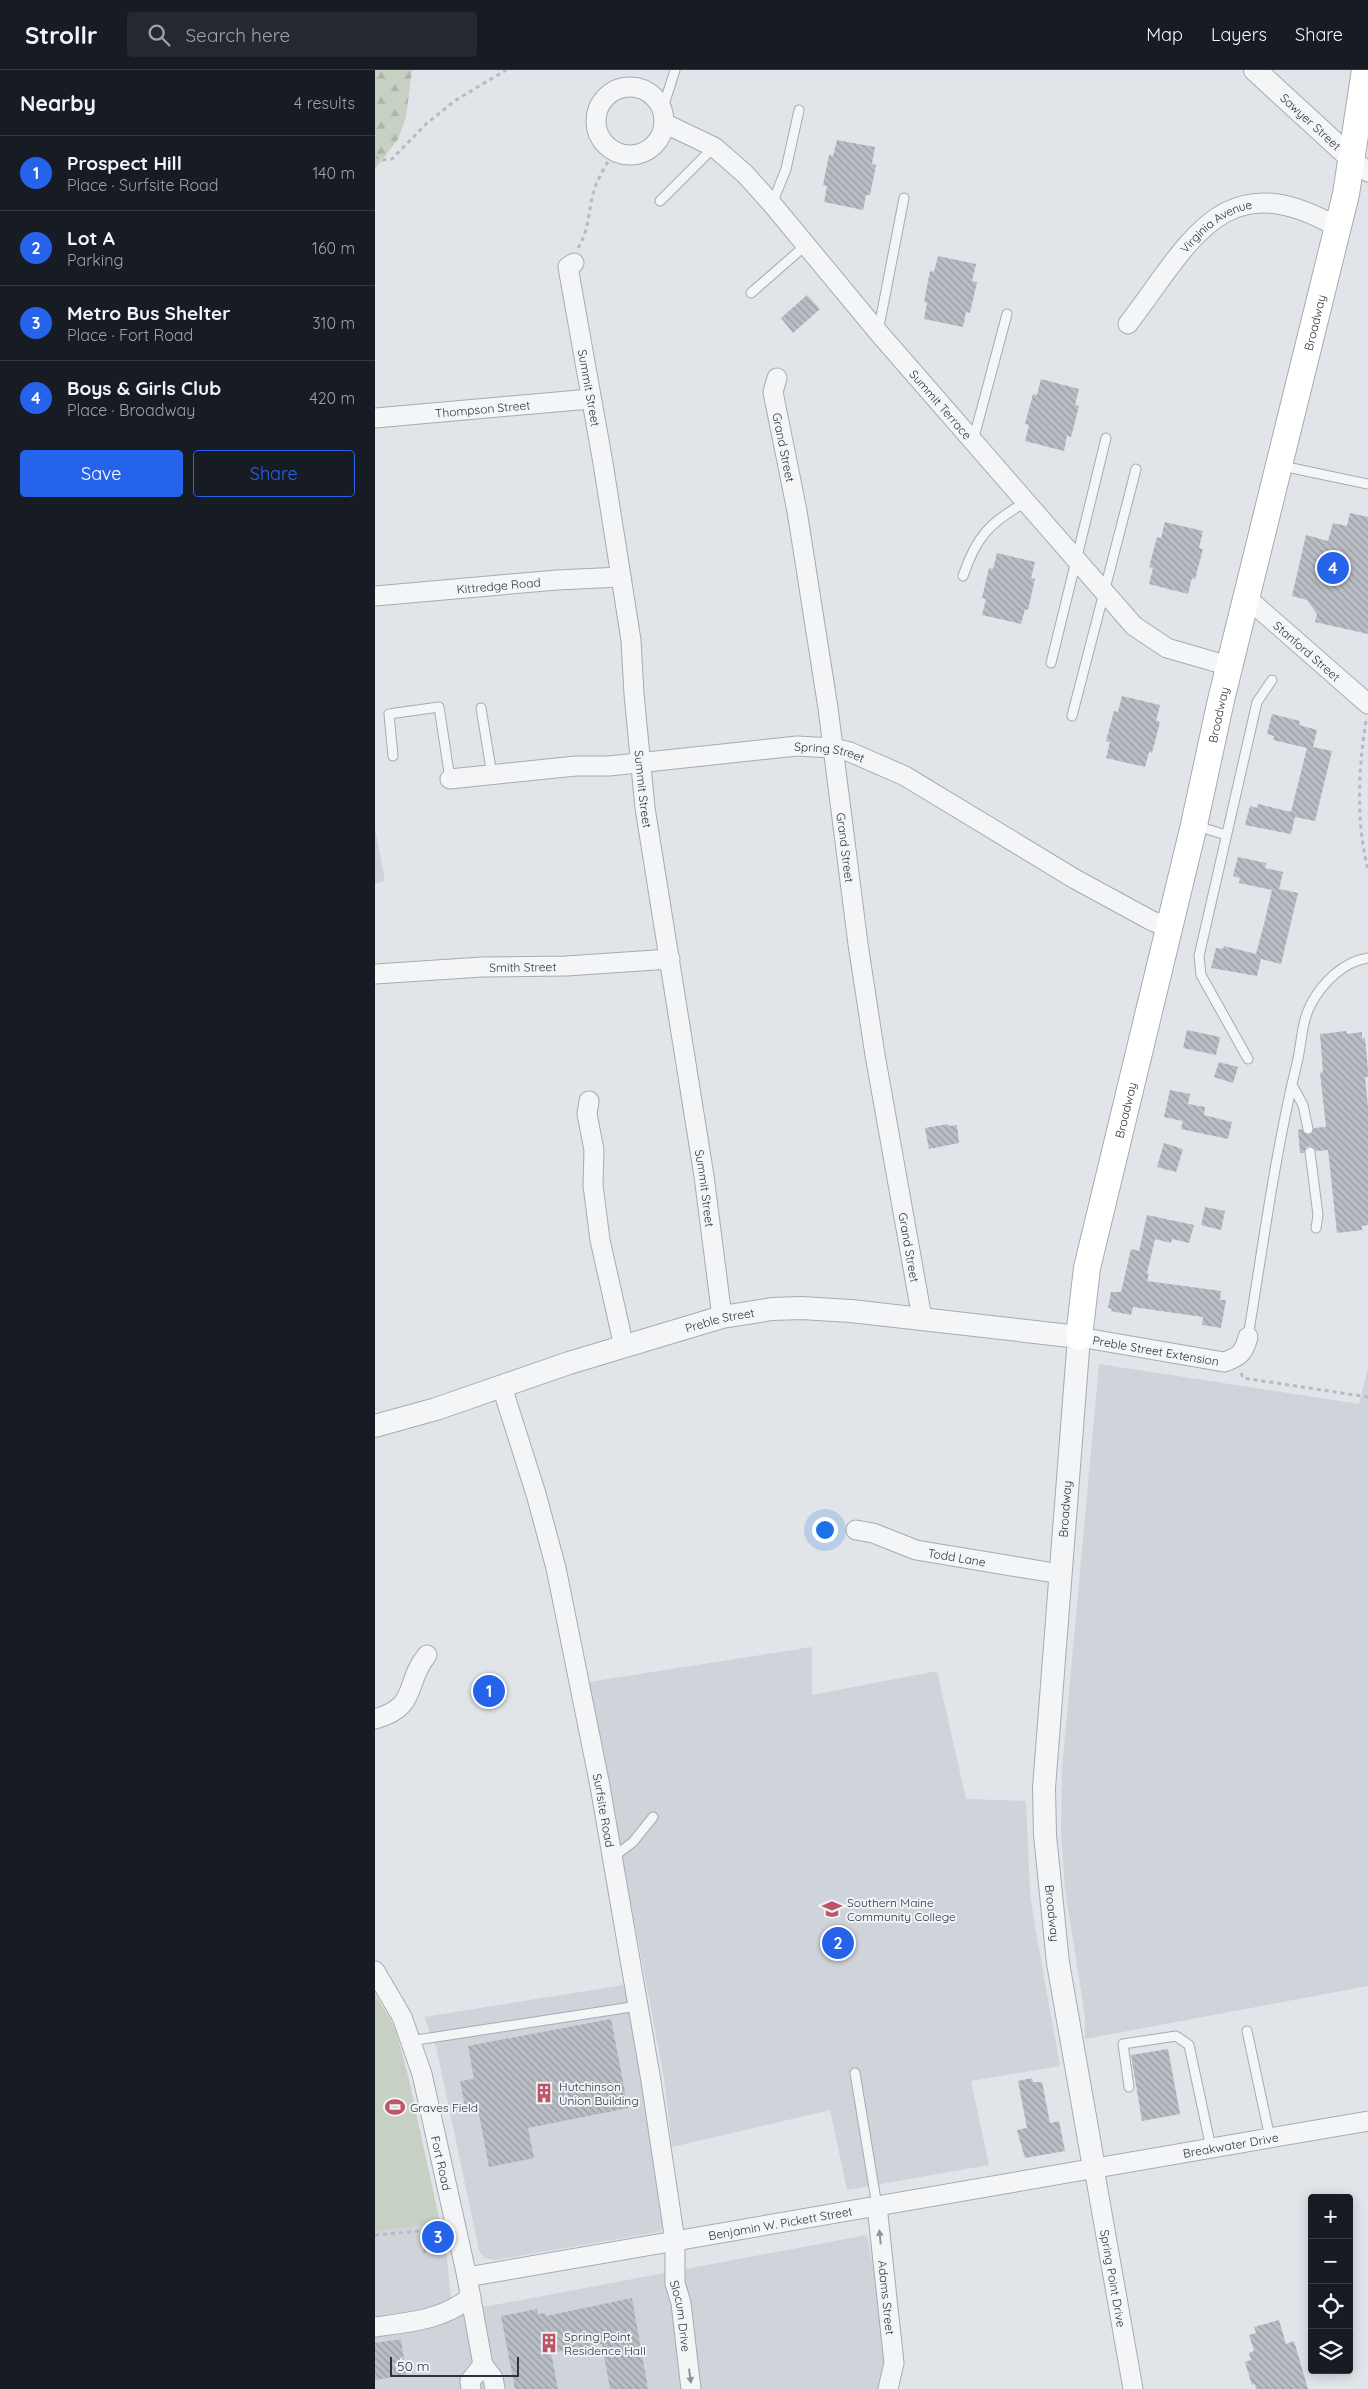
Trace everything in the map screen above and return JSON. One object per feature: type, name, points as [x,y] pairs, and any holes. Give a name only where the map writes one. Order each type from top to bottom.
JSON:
[{"type":"main road","name":"Broadway","points":[[1079,1337],[1087,1268],[1194,825],[1229,666],[1337,226],[1360,166],[1365,70]]},
{"type":"street","name":"Sawyer Street","points":[[1255,70],[1360,166]]},
{"type":"street","name":"Summit Terrace","points":[[613,151],[600,138],[595,122],[599,108],[608,95],[622,88],[639,88],[656,100],[663,117],[714,147],[745,174],[773,204],[878,332],[1104,593],[1135,626],[1167,648],[1229,666]]},
{"type":"street","points":[[613,151],[630,155],[649,149],[660,137],[663,117]]},
{"type":"street","name":"Virginia Avenue","points":[[1128,324],[1205,225],[1229,208],[1261,202],[1294,206],[1312,212],[1337,226]]},
{"type":"street","name":"Summit Street","points":[[574,263],[568,267],[590,399],[603,463],[631,640],[645,808],[704,1176],[722,1317]]},
{"type":"street","name":"Grand Street","points":[[777,378],[773,392],[798,520],[833,748],[874,1046],[922,1318]]},
{"type":"street","name":"Thompson Street","points":[[375,418],[590,399]]},
{"type":"street","name":"Kittredge Road","points":[[375,596],[557,580],[621,577]]},
{"type":"street","name":"Stanford Street","points":[[1247,598],[1367,710]]},
{"type":"street","name":"Spring Street","points":[[450,779],[797,746],[833,748],[859,756],[905,776],[1075,879],[1152,921],[1169,927]]},
{"type":"street","name":"Smith Street","points":[[375,974],[482,967],[565,966],[670,959]]},
{"type":"street","points":[[589,1100],[587,1114],[594,1150],[593,1186],[600,1240],[624,1347]]},
{"type":"street","name":"Preble Street","points":[[375,1426],[722,1317],[772,1310],[801,1308],[922,1318],[1079,1337]]},
{"type":"street","name":"Preble Street Extension","points":[[1079,1337],[1224,1362],[1235,1359],[1244,1352],[1249,1337]]},
{"type":"street","name":"Broadway","points":[[1079,1337],[1044,1765],[1045,1835],[1058,1963],[1094,2168]]},
{"type":"street","name":"Surfsite Road","points":[[502,1387],[536,1494],[556,1568],[612,1857],[638,2006],[675,2241]]},
{"type":"street","name":"Todd Lane","points":[[856,1530],[873,1533],[916,1550],[1060,1574]]},
{"type":"street","points":[[375,1719],[400,1709],[408,1698],[418,1666],[427,1654]]},
{"type":"street","name":"Fort Road","points":[[375,1971],[402,2017],[422,2074],[467,2277],[483,2365],[493,2378],[495,2389]]},
{"type":"street","name":"Breakwater Drive","points":[[1094,2168],[1368,2122]]},
{"type":"street","name":"Benjamin W. Pickett Street","points":[[467,2277],[1094,2168]]},
{"type":"street","name":"Spring Point Drive","points":[[1094,2168],[1133,2389]]},
{"type":"street","name":"Adams Street","points":[[877,2206],[894,2364],[888,2389]]},
{"type":"street","name":"Slocum Drive","points":[[675,2241],[675,2283],[681,2303],[691,2389]]},
{"type":"street","points":[[375,2327],[441,2315],[456,2309],[471,2297]]},
{"type":"street","points":[[471,2389],[470,2381],[483,2365]]},
{"type":"lane","points":[[663,117],[675,70]]},
{"type":"lane","points":[[773,204],[786,169],[799,110]]},
{"type":"lane","points":[[660,201],[714,147]]},
{"type":"lane","points":[[878,332],[904,198]]},
{"type":"lane","points":[[751,293],[806,245]]},
{"type":"lane","points":[[973,441],[1007,314]]},
{"type":"lane","points":[[1051,663],[1106,438]]},
{"type":"lane","points":[[1279,466],[1368,484]]},
{"type":"lane","points":[[1072,716],[1136,470]]},
{"type":"lane","points":[[963,576],[969,556],[990,525],[1003,514],[1026,502]]},
{"type":"lane","points":[[1248,1059],[1201,974],[1199,956],[1257,702],[1272,680]]},
{"type":"lane","points":[[393,756],[389,714],[439,707],[450,779]]},
{"type":"lane","points":[[481,708],[492,775]]},
{"type":"lane","points":[[1194,825],[1226,835]]},
{"type":"lane","points":[[1249,1337],[1285,1111],[1301,1047],[1302,1029],[1311,1004],[1337,972],[1355,960],[1368,958]]},
{"type":"lane","points":[[1292,1085],[1303,1105],[1307,1129]]},
{"type":"lane","points":[[1310,1152],[1318,1215],[1316,1228]]},
{"type":"lane","points":[[612,1857],[633,1842],[653,1817]]},
{"type":"lane","points":[[410,2040],[638,2006]]},
{"type":"lane","points":[[1247,2031],[1270,2138]]},
{"type":"lane","points":[[1129,2087],[1123,2044],[1176,2036],[1189,2045],[1211,2148]]},
{"type":"lane","points":[[855,2073],[877,2206]]},
{"type":"path","points":[[375,157],[383,160],[392,159],[426,124],[456,100],[506,70]]},
{"type":"path","points":[[574,263],[573,255],[583,239],[595,188],[613,151]]},
{"type":"path","points":[[1367,710],[1359,784],[1359,811],[1362,844],[1368,870]]},
{"type":"path","points":[[1235,1359],[1243,1378],[1368,1397]]},
{"type":"path","points":[[375,2235],[420,2230],[425,2254]]},
{"type":"shaded area","points":[[375,828],[385,881],[375,884]]},
{"type":"shaded area","points":[[1099,1364],[1359,1404],[1368,1368],[1368,1986],[1085,2039],[1085,2017],[1065,1888],[1061,1831],[1062,1769]]},
{"type":"shaded area","name":"Southern Maine Community College","points":[[812,1647],[812,1695],[937,1671],[966,1799],[1026,1801],[1030,1892],[1060,2066],[971,2081],[989,2165],[847,2190],[830,2110],[672,2147],[664,2078],[589,1682]]},
{"type":"shaded area","points":[[624,1985],[658,2178],[664,2228],[659,2232],[495,2260],[485,2258],[479,2251],[436,2047],[424,2017]]},
{"type":"shaded area","points":[[375,1995],[392,2022],[408,2076],[446,2251],[452,2307],[489,2306],[867,2235],[874,2273],[887,2389],[375,2389]]},
{"type":"green space","points":[[375,70],[412,70],[406,117],[398,139],[375,169]]},
{"type":"green space","name":"Graves Field","points":[[375,1995],[392,2022],[397,2035],[408,2076],[440,2223],[375,2231]]},
{"type":"building","points":[[837,140],[875,147],[872,164],[876,165],[870,195],[866,195],[863,210],[824,202],[827,186],[823,185],[829,155],[833,156]]},
{"type":"building","points":[[938,256],[976,264],[972,281],[977,282],[970,313],[966,312],[963,327],[924,319],[927,303],[924,302],[930,271],[934,272]]},
{"type":"building","points":[[807,295],[820,309],[793,333],[781,318]]},
{"type":"building","points":[[1041,379],[1079,389],[1075,405],[1079,406],[1071,437],[1067,436],[1064,451],[1025,441],[1029,425],[1025,424],[1033,394],[1037,395]]},
{"type":"building","points":[[1350,513],[1368,517],[1368,634],[1315,622],[1317,614],[1307,600],[1292,596],[1306,535],[1328,541],[1333,523],[1347,526]]},
{"type":"building","points":[[1165,522],[1203,531],[1199,548],[1203,549],[1195,579],[1192,578],[1188,594],[1149,584],[1153,568],[1149,567],[1157,537],[1161,538]]},
{"type":"building","points":[[997,553],[1035,562],[1031,578],[1035,579],[1028,610],[1025,609],[1021,624],[982,615],[986,599],[982,598],[989,568],[993,569]]},
{"type":"building","points":[[1122,696],[1160,705],[1156,721],[1160,722],[1152,753],[1149,752],[1145,767],[1106,758],[1110,742],[1106,741],[1114,711],[1118,712]]},
{"type":"building","points":[[1272,714],[1300,721],[1299,725],[1317,730],[1313,747],[1332,751],[1315,821],[1295,817],[1291,834],[1245,825],[1250,806],[1257,808],[1258,804],[1291,812],[1307,748],[1273,740],[1274,736],[1267,734]]},
{"type":"building","points":[[1238,857],[1266,863],[1265,868],[1283,872],[1279,889],[1298,893],[1281,964],[1261,959],[1257,976],[1211,968],[1216,948],[1223,949],[1224,946],[1256,954],[1264,924],[1272,890],[1239,883],[1240,878],[1233,876]]},
{"type":"building","points":[[1187,1030],[1220,1037],[1216,1055],[1183,1048]]},
{"type":"building","points":[[1346,1031],[1347,1034],[1362,1032],[1362,1038],[1365,1038],[1368,1071],[1368,1077],[1365,1077],[1368,1107],[1368,1225],[1362,1226],[1362,1230],[1337,1233],[1328,1150],[1316,1151],[1310,1146],[1306,1147],[1304,1153],[1300,1153],[1298,1130],[1302,1129],[1304,1133],[1309,1135],[1314,1128],[1326,1127],[1320,1073],[1323,1072],[1320,1034]]},
{"type":"building","points":[[1219,1062],[1238,1067],[1233,1083],[1214,1077]]},
{"type":"building","points":[[1170,1090],[1190,1094],[1188,1104],[1205,1107],[1204,1115],[1232,1122],[1228,1139],[1181,1129],[1183,1121],[1164,1117]]},
{"type":"building","points":[[948,1124],[949,1126],[957,1125],[959,1143],[929,1149],[925,1128]]},
{"type":"building","points":[[1164,1143],[1183,1149],[1176,1172],[1157,1167]]},
{"type":"building","points":[[1205,1207],[1225,1211],[1221,1230],[1201,1225]]},
{"type":"building","points":[[1147,1215],[1194,1225],[1189,1243],[1172,1239],[1171,1243],[1155,1239],[1147,1281],[1221,1291],[1220,1300],[1226,1300],[1221,1328],[1202,1325],[1203,1317],[1133,1307],[1131,1315],[1111,1311],[1112,1309],[1108,1308],[1111,1292],[1121,1292],[1131,1249],[1139,1251]]},
{"type":"building","name":"Hutchinson Union Building","points":[[611,2019],[628,2108],[528,2128],[534,2158],[489,2167],[477,2104],[465,2106],[460,2081],[474,2079],[468,2046]]},
{"type":"building","points":[[1168,2049],[1180,2114],[1142,2121],[1131,2055]]},
{"type":"building","points":[[1032,2078],[1033,2082],[1042,2082],[1050,2123],[1059,2121],[1065,2151],[1025,2158],[1017,2130],[1027,2128],[1018,2081]]},
{"type":"building","name":"Spring Point Residence Hall","points":[[632,2298],[648,2389],[610,2389],[602,2344],[551,2353],[558,2389],[515,2389],[501,2316],[537,2309],[538,2314],[545,2313],[546,2316]]},
{"type":"building","points":[[1279,2320],[1286,2344],[1294,2341],[1308,2389],[1256,2389],[1255,2384],[1252,2385],[1245,2362],[1251,2360],[1249,2353],[1254,2351],[1249,2335],[1256,2333],[1254,2327]]},
{"type":"building","points":[[401,2339],[406,2375],[375,2380],[375,2343]]},
{"type":"place","name":"Boys & Girls Club","points":[[1333,568]]},
{"type":"place","name":"Prospect Hill","points":[[489,1691]]},
{"type":"place","name":"Southern Maine Community College","points":[[832,1909]]},
{"type":"place","name":"Lot A","points":[[838,1943]]},
{"type":"place","name":"Hutchinson Union Building","points":[[544,2093]]},
{"type":"place","name":"Graves Field","points":[[395,2107]]},
{"type":"place","name":"Metro Bus Shelter","points":[[438,2237]]},
{"type":"place","name":"Spring Point Residence Hall","points":[[549,2343]]}]
